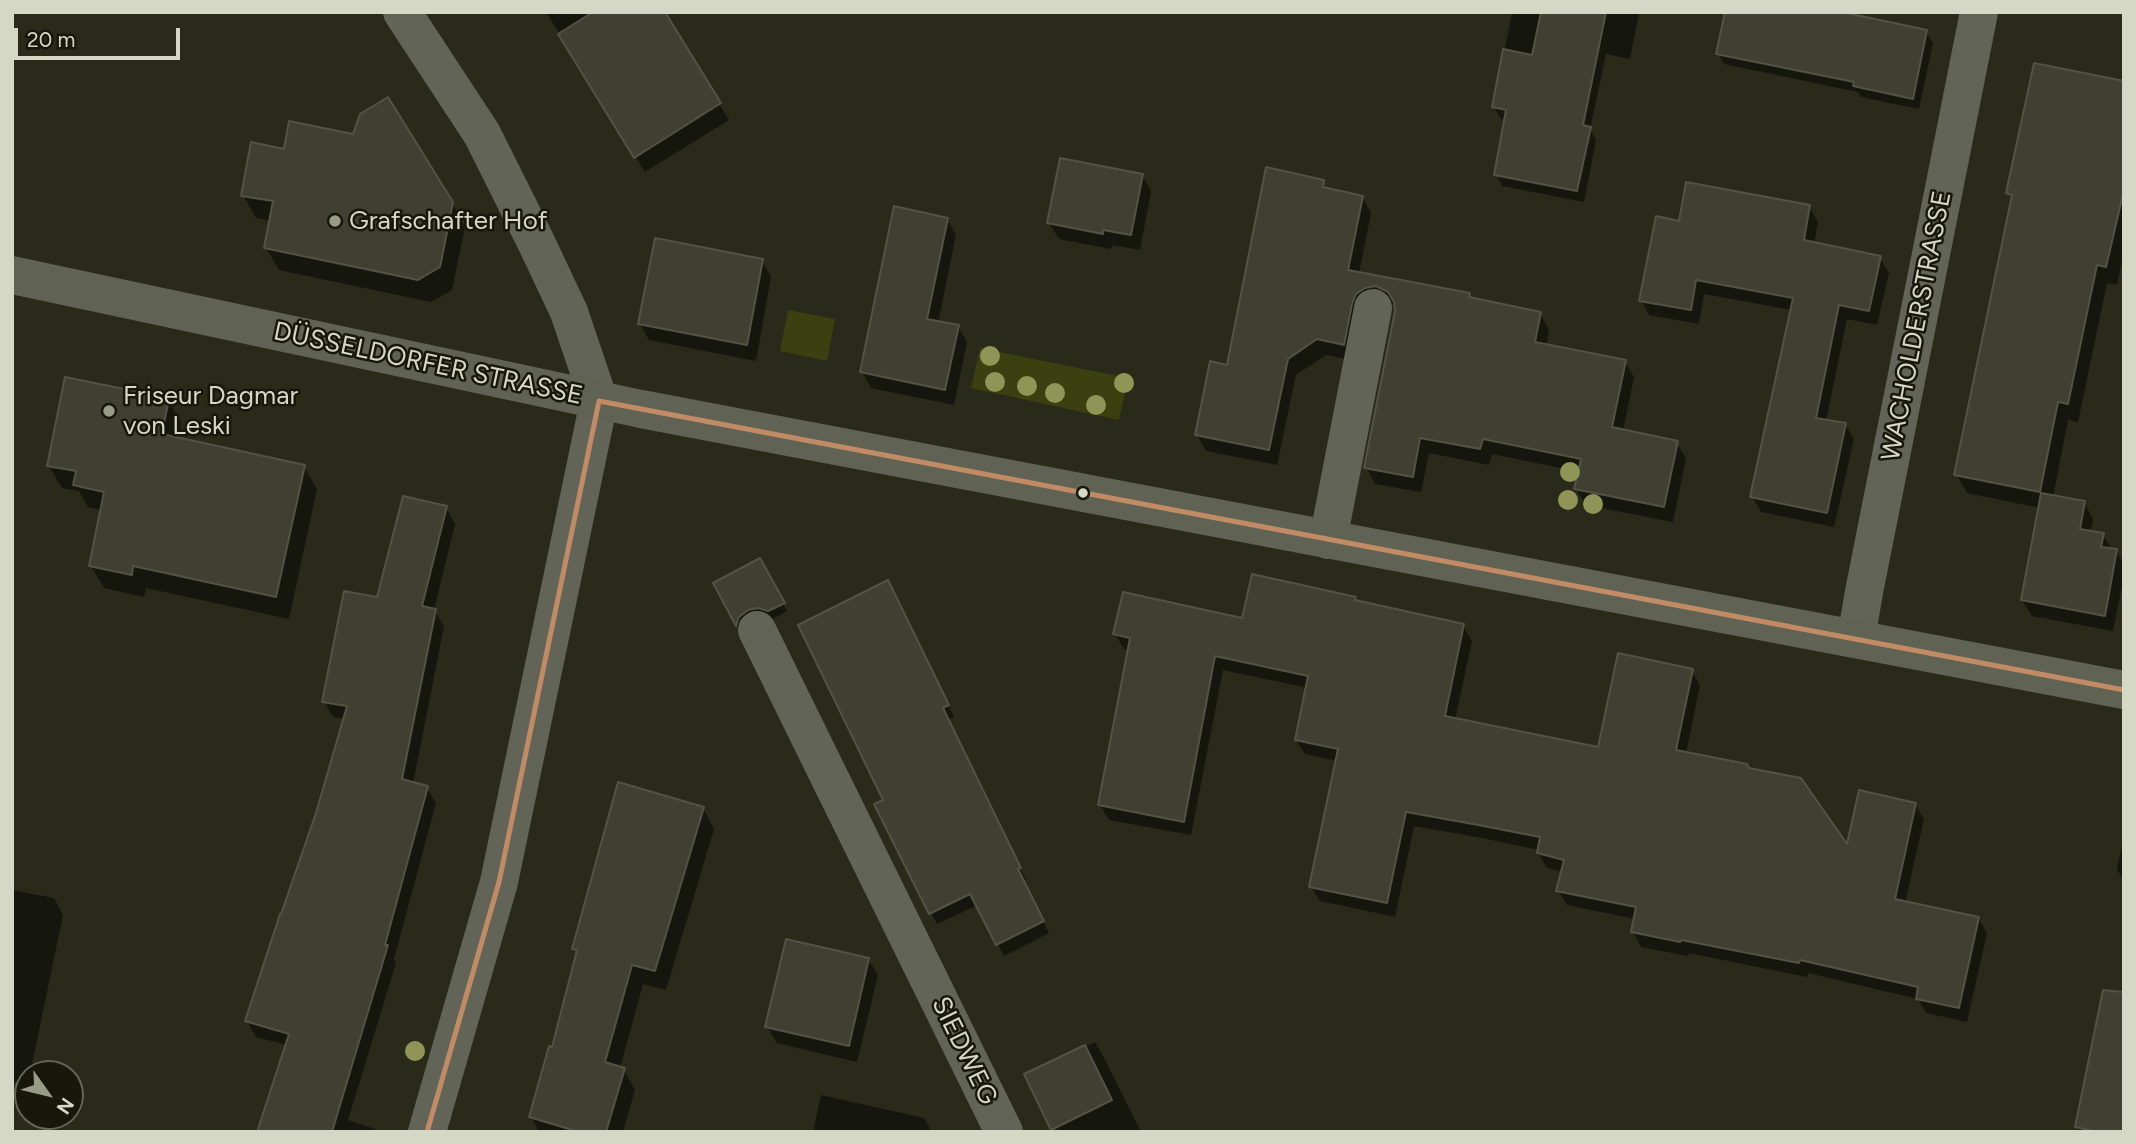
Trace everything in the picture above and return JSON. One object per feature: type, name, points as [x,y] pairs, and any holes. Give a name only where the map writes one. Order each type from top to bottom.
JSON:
[{"type":"main road","name":"DÜSSELDORFER STRASSE","points":[[12,275],[599,401],[2124,690]]},
{"type":"street","points":[[402,12],[482,134],[569,312],[599,401],[499,882],[427,1132]]},
{"type":"street","name":"WACHOLDERSTRASSE","points":[[1856,639],[1979,12]]},
{"type":"street","points":[[1328,540],[1373,308]]},
{"type":"street","name":"SIEDWEG","points":[[757,630],[1004,1132]]},
{"type":"green space","points":[[788,310],[835,319],[827,361],[780,351]]},
{"type":"green space","points":[[980,348],[1128,378],[1119,420],[971,388]]},
{"type":"building","points":[[593,12],[665,12],[721,103],[634,158],[558,34]]},
{"type":"building","points":[[1541,12],[1606,12],[1583,125],[1591,127],[1577,191],[1494,175],[1506,110],[1492,107],[1503,49],[1532,55]]},
{"type":"building","points":[[1725,12],[1842,12],[1927,30],[1913,99],[1853,86],[1854,82],[1716,54]]},
{"type":"building","points":[[2034,63],[2124,81],[2124,190],[2106,267],[2097,265],[2068,404],[2058,402],[2040,492],[1954,475],[2012,195],[2006,193]]},
{"type":"building","points":[[388,97],[453,202],[440,267],[418,280],[264,248],[273,201],[241,196],[251,142],[284,149],[289,121],[353,134],[360,114]]},
{"type":"building","points":[[1060,158],[1143,174],[1131,235],[1103,230],[1103,234],[1047,223]]},
{"type":"building","points":[[1266,167],[1324,180],[1323,187],[1363,196],[1348,270],[1470,293],[1469,297],[1541,312],[1535,342],[1626,360],[1612,427],[1678,441],[1664,507],[1574,489],[1581,459],[1483,439],[1480,449],[1420,438],[1413,477],[1364,468],[1395,311],[1394,302],[1388,292],[1376,286],[1365,288],[1356,294],[1344,345],[1317,339],[1288,359],[1269,450],[1195,435],[1210,361],[1227,365]]},
{"type":"building","points":[[1686,182],[1810,205],[1804,240],[1881,256],[1869,311],[1839,305],[1816,418],[1846,423],[1827,513],[1750,497],[1793,298],[1696,280],[1691,310],[1639,301],[1656,216],[1679,221]]},
{"type":"building","points":[[894,206],[948,218],[927,319],[959,325],[945,390],[860,372]]},
{"type":"building","points":[[655,238],[763,259],[747,345],[638,324]]},
{"type":"building","points":[[65,377],[169,398],[162,434],[305,465],[276,597],[133,566],[132,575],[89,566],[104,492],[73,485],[76,471],[47,466]]},
{"type":"building","points":[[2041,493],[2085,501],[2080,529],[2104,533],[2101,547],[2117,549],[2105,616],[2021,600]]},
{"type":"building","points":[[403,496],[447,506],[422,606],[436,609],[402,779],[428,786],[385,945],[388,945],[332,1132],[257,1132],[289,1034],[245,1021],[316,813],[347,706],[322,702],[344,591],[377,597]]},
{"type":"building","points":[[760,558],[785,603],[768,611],[758,608],[748,610],[739,617],[736,626],[713,583]]},
{"type":"building","points":[[1252,574],[1464,624],[1445,716],[1598,747],[1618,653],[1693,669],[1676,750],[1801,778],[1847,844],[1859,790],[1916,803],[1895,899],[1979,917],[1959,1008],[1916,999],[1918,987],[1800,960],[1799,963],[1631,932],[1636,907],[1556,891],[1564,860],[1537,853],[1540,837],[1473,824],[1406,812],[1387,903],[1309,887],[1338,749],[1295,740],[1308,676],[1215,656],[1184,822],[1098,805],[1130,638],[1113,634],[1123,592],[1242,618]]},
{"type":"building","points":[[888,580],[949,705],[943,708],[1044,921],[996,945],[970,894],[929,914],[874,804],[883,800],[798,625]]},
{"type":"building","points":[[618,782],[704,807],[655,971],[632,965],[605,1062],[625,1068],[606,1132],[579,1132],[529,1117],[549,1046],[552,1047],[577,950],[572,949]]},
{"type":"building","points":[[786,939],[869,958],[849,1046],[765,1027]]},
{"type":"building","points":[[2103,990],[2124,992],[2124,1132],[2098,1132],[2075,1127]]},
{"type":"building","points":[[1085,1045],[1112,1100],[1051,1130],[1024,1074]]},
{"type":"transit line","points":[[599,401],[2124,690]]},
{"type":"transit line","points":[[427,1132],[499,882],[599,401]]},
{"type":"place","name":"Grafschafter Hof","points":[[335,221]]},
{"type":"place","name":"Friseur Dagmar von Leski","points":[[109,411]]}]
